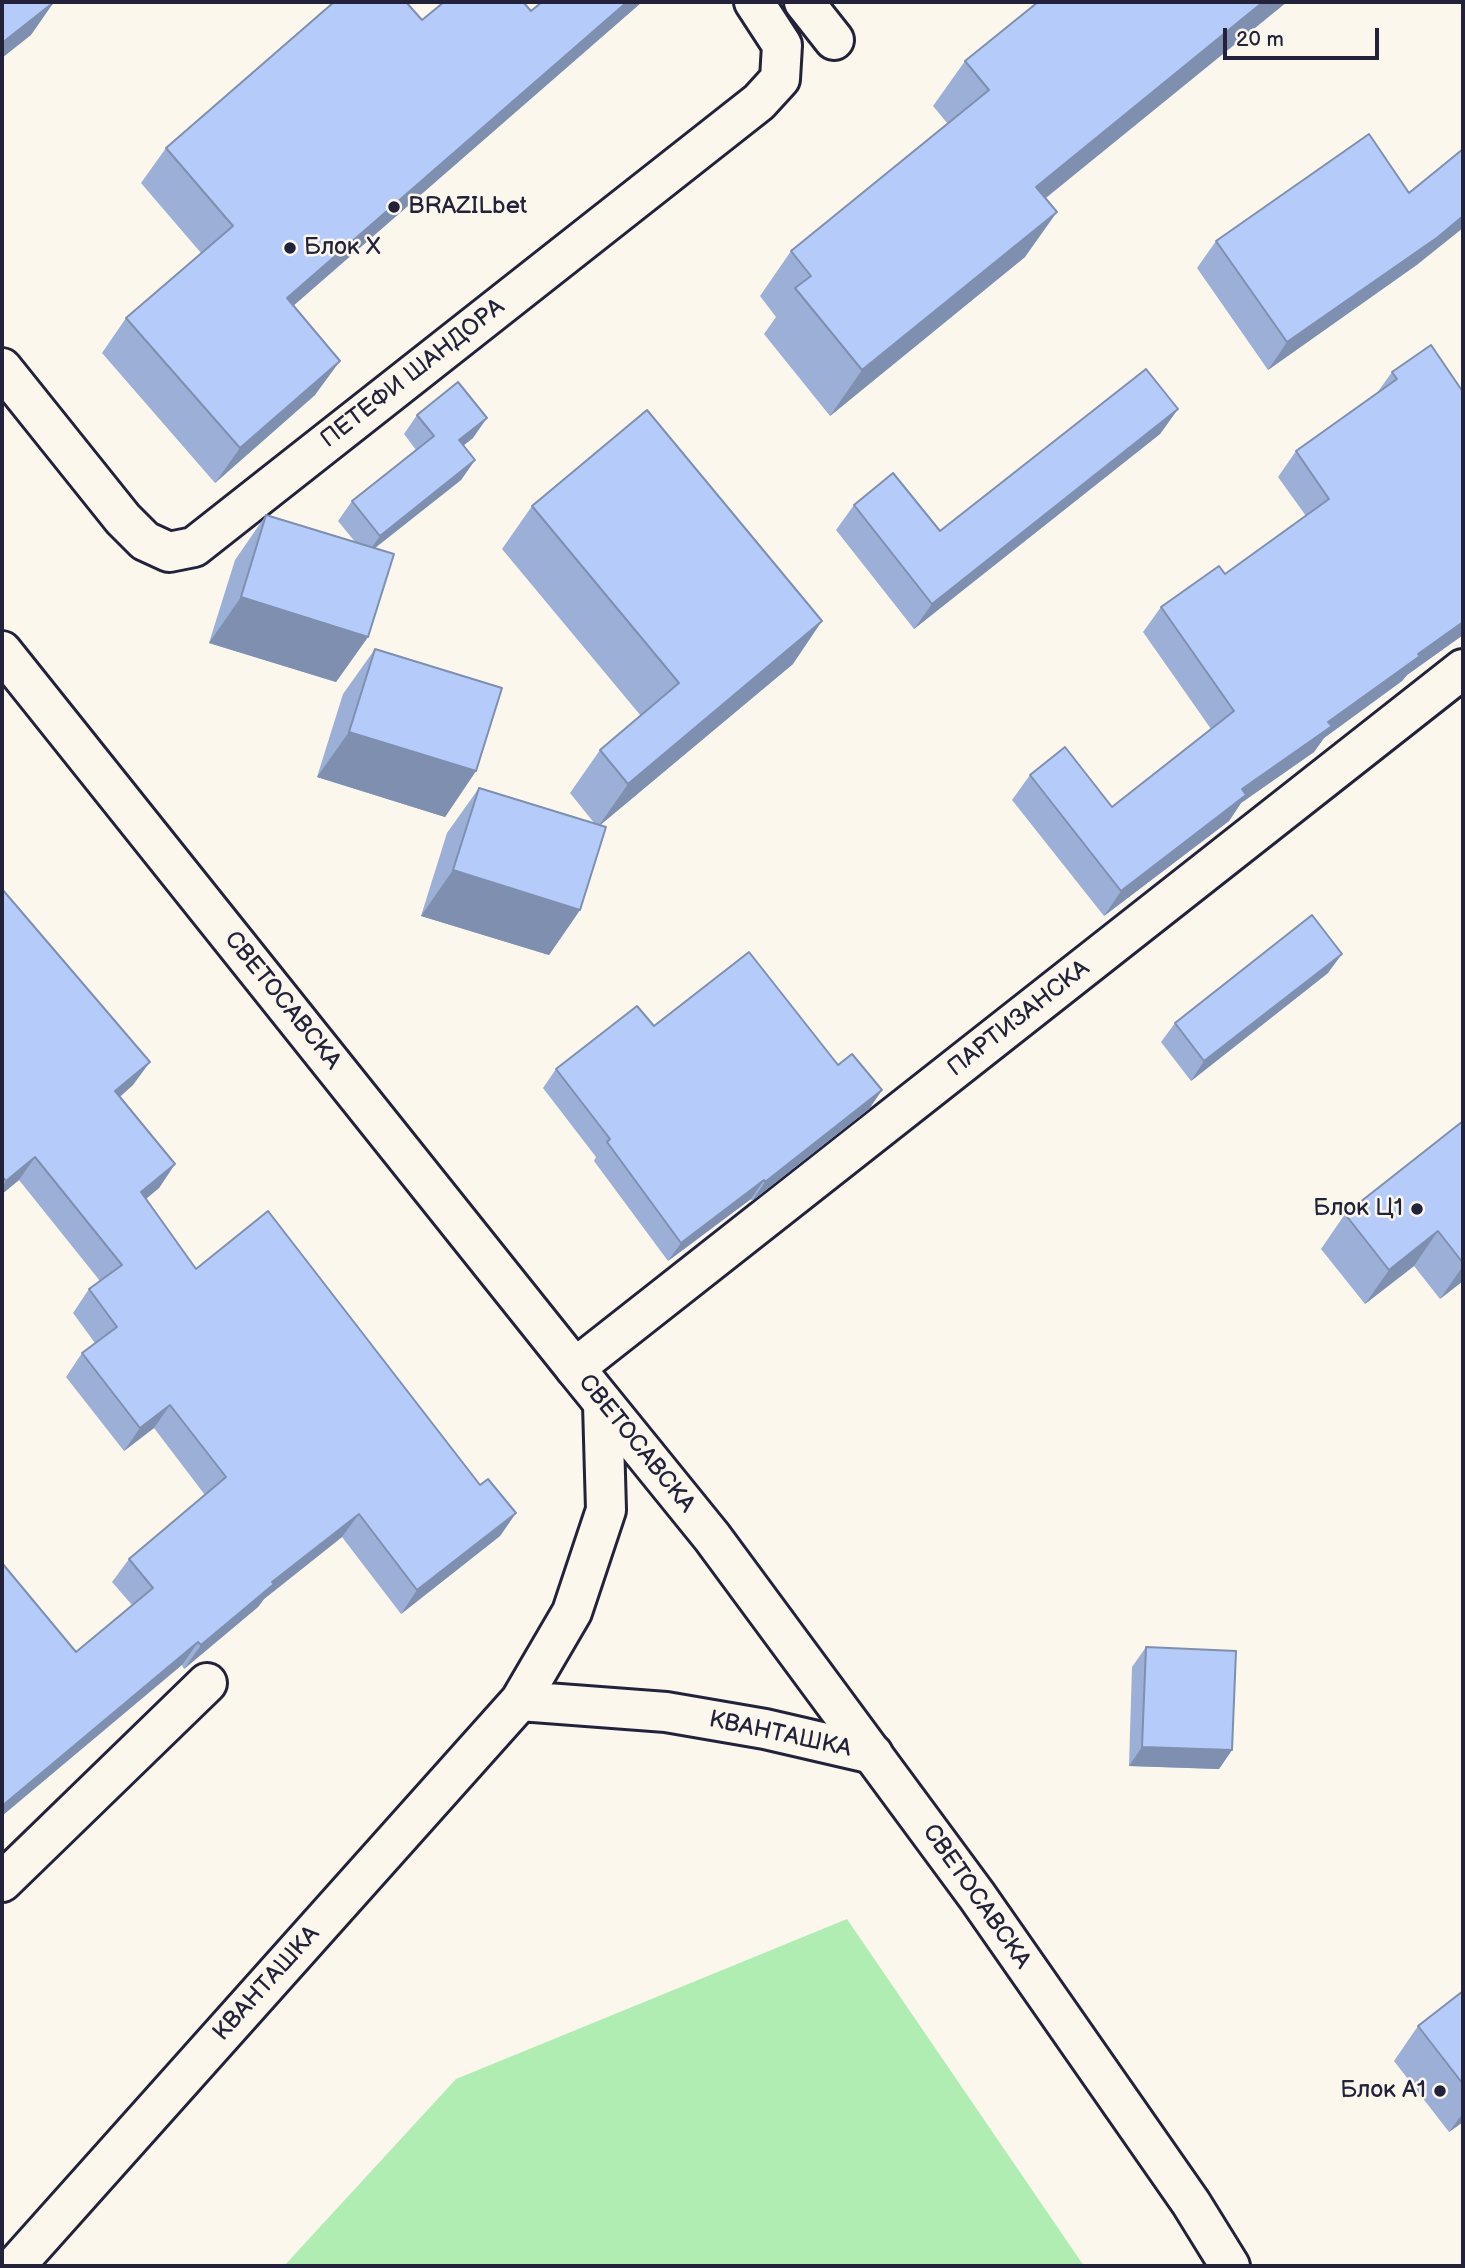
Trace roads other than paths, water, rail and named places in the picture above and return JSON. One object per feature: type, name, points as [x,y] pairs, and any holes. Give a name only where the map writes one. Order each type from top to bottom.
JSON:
[{"type":"street","name":"ПЕТЕФИ ШАНДОРА","points":[[2,368],[123,519],[145,541],[169,552],[194,547],[759,102],[780,79],[782,45],[754,2]]},
{"type":"street","points":[[804,2],[834,40]]},
{"type":"street","name":"СВЕТОСАВСКА","points":[[2,651],[712,1537],[977,1896],[1167,2169],[1230,2266]]},
{"type":"street","name":"ПАРТИЗАНСКА","points":[[575,1368],[1463,669]]},
{"type":"street","name":"КВАНТАШКА","points":[[15,2266],[520,1701],[572,1612],[607,1510],[603,1404]]},
{"type":"street","points":[[2,1882],[207,1683]]},
{"type":"street","name":"КВАНТАШКА","points":[[520,1701],[666,1712],[873,1754]]},
{"type":"place","name":"BRAZILbet","points":[[394,207]]},
{"type":"place","name":"Блок Х","points":[[290,248]]},
{"type":"place","name":"Блок Ц1","points":[[1417,1209]]},
{"type":"place","name":"Блок А1","points":[[1440,2091]]}]
